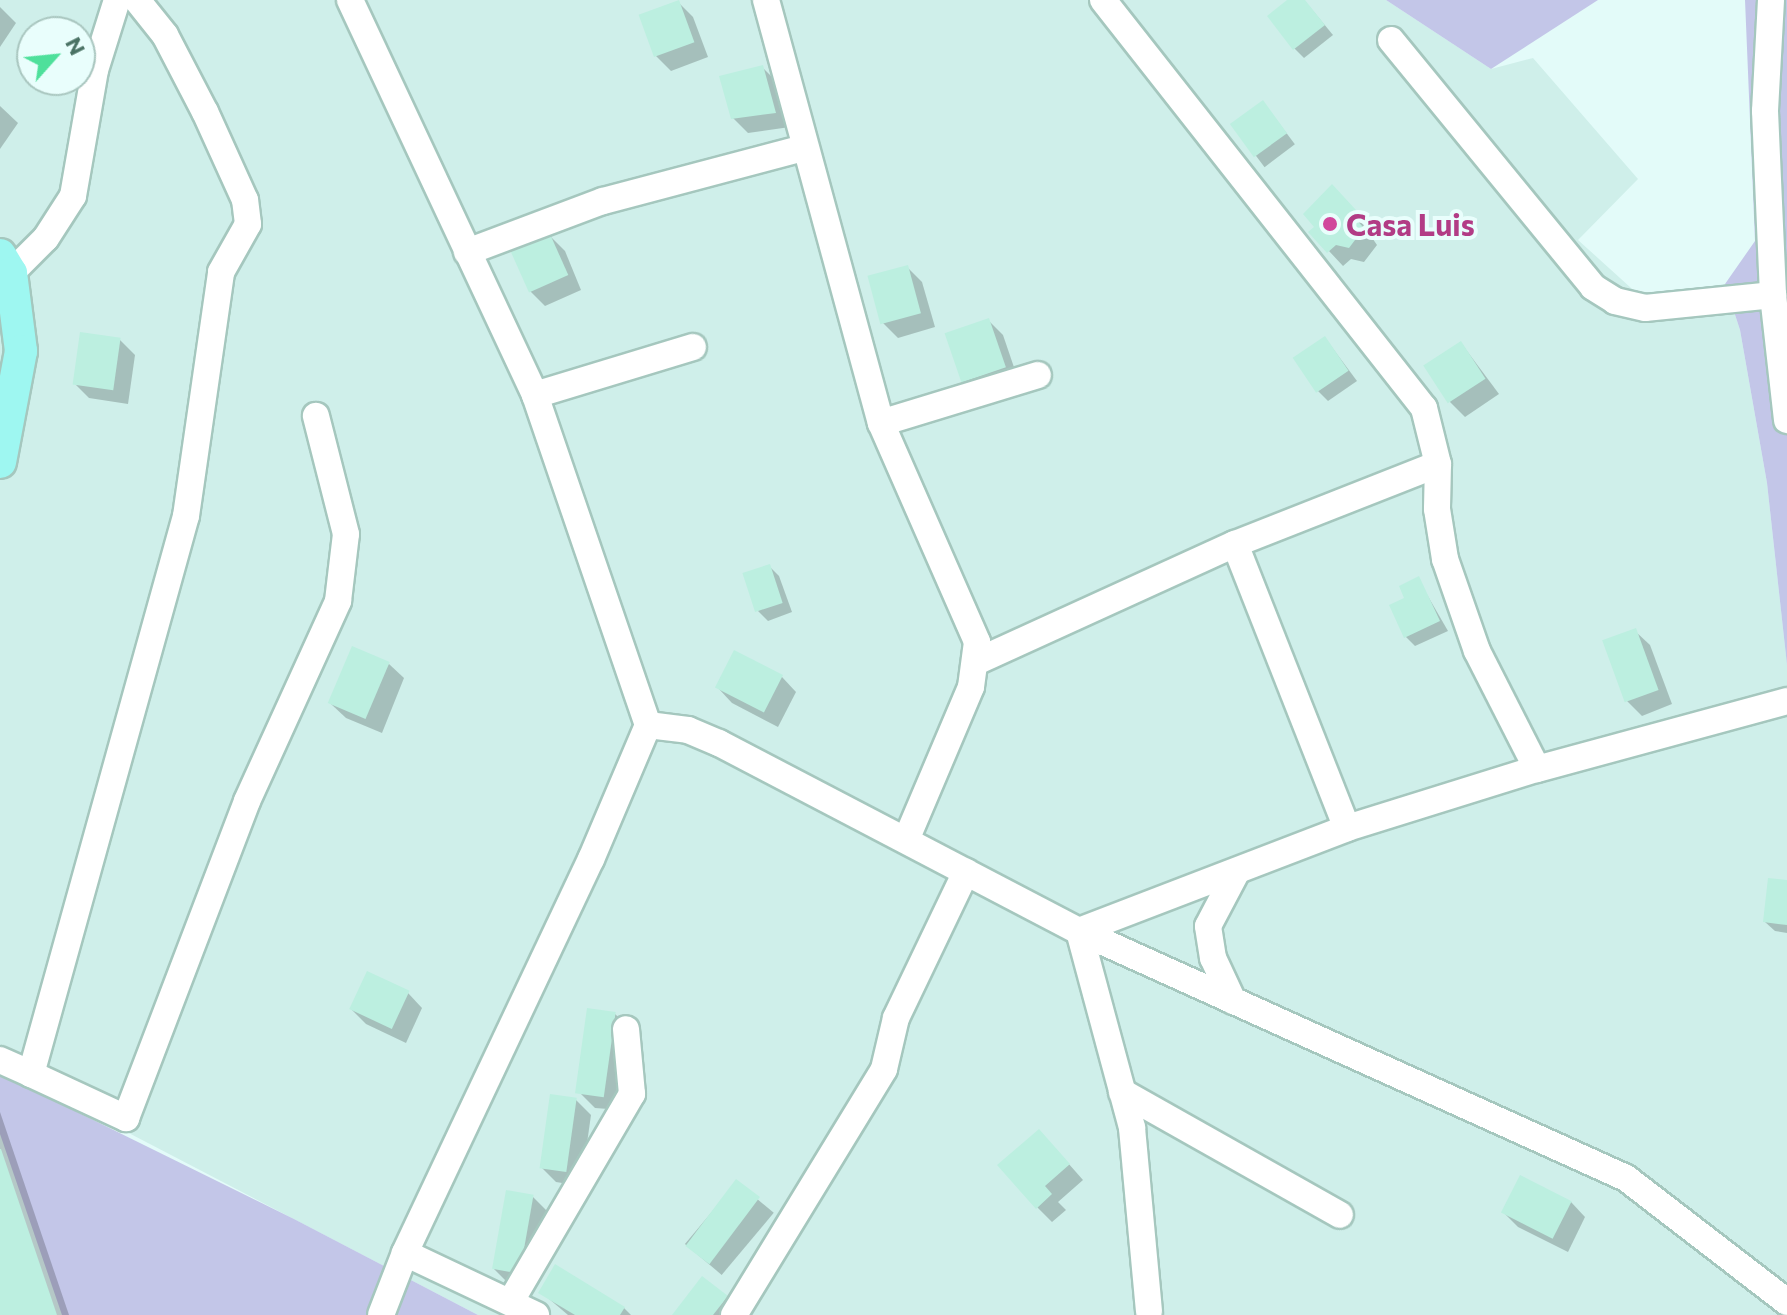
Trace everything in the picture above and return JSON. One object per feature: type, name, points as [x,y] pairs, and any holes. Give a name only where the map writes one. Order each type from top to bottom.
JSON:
[{"type":"main road","points":[[0,462],[21,351],[6,264]]},
{"type":"street","points":[[6,264],[46,238],[73,196],[100,44],[117,0]]},
{"type":"street","points":[[31,1074],[186,516],[221,272],[248,224],[245,200],[205,112],[165,35],[137,0]]},
{"type":"street","points":[[350,0],[535,395],[648,725],[591,859],[405,1253],[381,1315]]},
{"type":"street","points":[[766,0],[803,148],[881,423],[977,642],[978,661],[907,838]]},
{"type":"street","points":[[1103,0],[1424,408],[1438,464],[1437,509],[1445,559],[1477,651],[1537,769]]},
{"type":"street","points":[[1771,0],[1765,111],[1773,295],[1787,420]]},
{"type":"street","points":[[1391,40],[1593,287],[1615,301],[1645,308],[1773,295]]},
{"type":"street","points":[[467,252],[603,201],[803,148]]},
{"type":"street","points":[[535,395],[693,347]]},
{"type":"street","points":[[881,423],[1038,375]]},
{"type":"street","points":[[0,1060],[126,1118],[247,801],[338,601],[346,534],[316,416]]},
{"type":"street","points":[[978,661],[1235,544],[1438,464]]},
{"type":"street","points":[[1235,544],[1347,828]]},
{"type":"street","points":[[1079,931],[1347,828],[1537,769],[1787,701]]},
{"type":"street","points":[[648,725],[688,730],[719,743],[907,838],[1079,931],[1626,1178],[1787,1302]]},
{"type":"street","points":[[1233,1001],[1213,958],[1208,926],[1237,871]]},
{"type":"street","points":[[734,1315],[884,1069],[896,1018],[966,872]]},
{"type":"street","points":[[1079,931],[1132,1128],[1149,1314]]},
{"type":"street","points":[[511,1301],[632,1094],[626,1029]]},
{"type":"street","points":[[1122,1092],[1340,1215]]},
{"type":"street","points":[[405,1253],[536,1315]]},
{"type":"shaded area","points":[[0,0],[1386,0],[1491,69],[1533,58],[1638,179],[1578,240],[1641,297],[1725,284],[1740,330],[1767,483],[1787,665],[1787,1315],[478,1315],[0,1066]]},
{"type":"shaded area","points":[[1386,0],[1598,0],[1491,69]]},
{"type":"shaded area","points":[[1745,0],[1787,0],[1787,665],[1767,483],[1740,330],[1725,284],[1755,241]]},
{"type":"shaded area","points":[[0,1074],[294,1219],[478,1315],[62,1315],[0,1134]]},
{"type":"building","points":[[679,0],[694,42],[654,57],[639,15]]},
{"type":"building","points":[[1287,0],[1305,0],[1325,25],[1293,50],[1267,16]]},
{"type":"building","points":[[763,65],[776,113],[731,119],[719,76]]},
{"type":"building","points":[[1263,100],[1287,133],[1254,157],[1230,124]]},
{"type":"building","points":[[1332,184],[1356,210],[1351,214],[1364,228],[1349,248],[1336,245],[1327,253],[1308,232],[1314,227],[1303,214]]},
{"type":"building","points":[[550,234],[568,275],[529,293],[511,251]]},
{"type":"building","points":[[908,265],[921,313],[880,324],[867,276]]},
{"type":"building","points":[[989,318],[1006,367],[961,382],[945,333]]},
{"type":"building","points":[[80,332],[121,338],[113,390],[73,384]]},
{"type":"building","points":[[1325,336],[1348,371],[1316,393],[1293,358]]},
{"type":"building","points":[[1461,341],[1486,379],[1448,403],[1423,366]]},
{"type":"building","points":[[770,564],[783,603],[755,612],[742,573]]},
{"type":"building","points":[[1419,576],[1440,621],[1404,638],[1389,605],[1404,598],[1399,586]]},
{"type":"building","points":[[1636,628],[1659,690],[1625,702],[1602,640]]},
{"type":"building","points":[[352,646],[390,662],[366,719],[328,703]]},
{"type":"building","points":[[734,650],[783,675],[764,712],[715,687]]},
{"type":"building","points":[[1768,878],[1787,880],[1787,925],[1763,922]]},
{"type":"building","points":[[367,971],[410,991],[392,1029],[349,1009]]},
{"type":"building","points":[[587,1008],[616,1012],[604,1097],[575,1093]]},
{"type":"building","points":[[550,1094],[577,1098],[566,1172],[540,1168]]},
{"type":"building","points":[[1039,1129],[1070,1164],[1045,1186],[1052,1194],[1036,1209],[997,1165]]},
{"type":"building","points":[[1,1149],[57,1315],[0,1315]]},
{"type":"building","points":[[1520,1175],[1572,1201],[1553,1239],[1501,1212]]},
{"type":"building","points":[[736,1179],[760,1197],[709,1264],[685,1246]]},
{"type":"building","points":[[506,1190],[534,1195],[520,1274],[492,1269]]},
{"type":"building","points":[[555,1264],[625,1307],[620,1315],[575,1315],[538,1293]]},
{"type":"building","points":[[702,1276],[728,1296],[713,1315],[672,1315]]},
{"type":"place","name":"Casa Luis","points":[[1330,224]]}]
